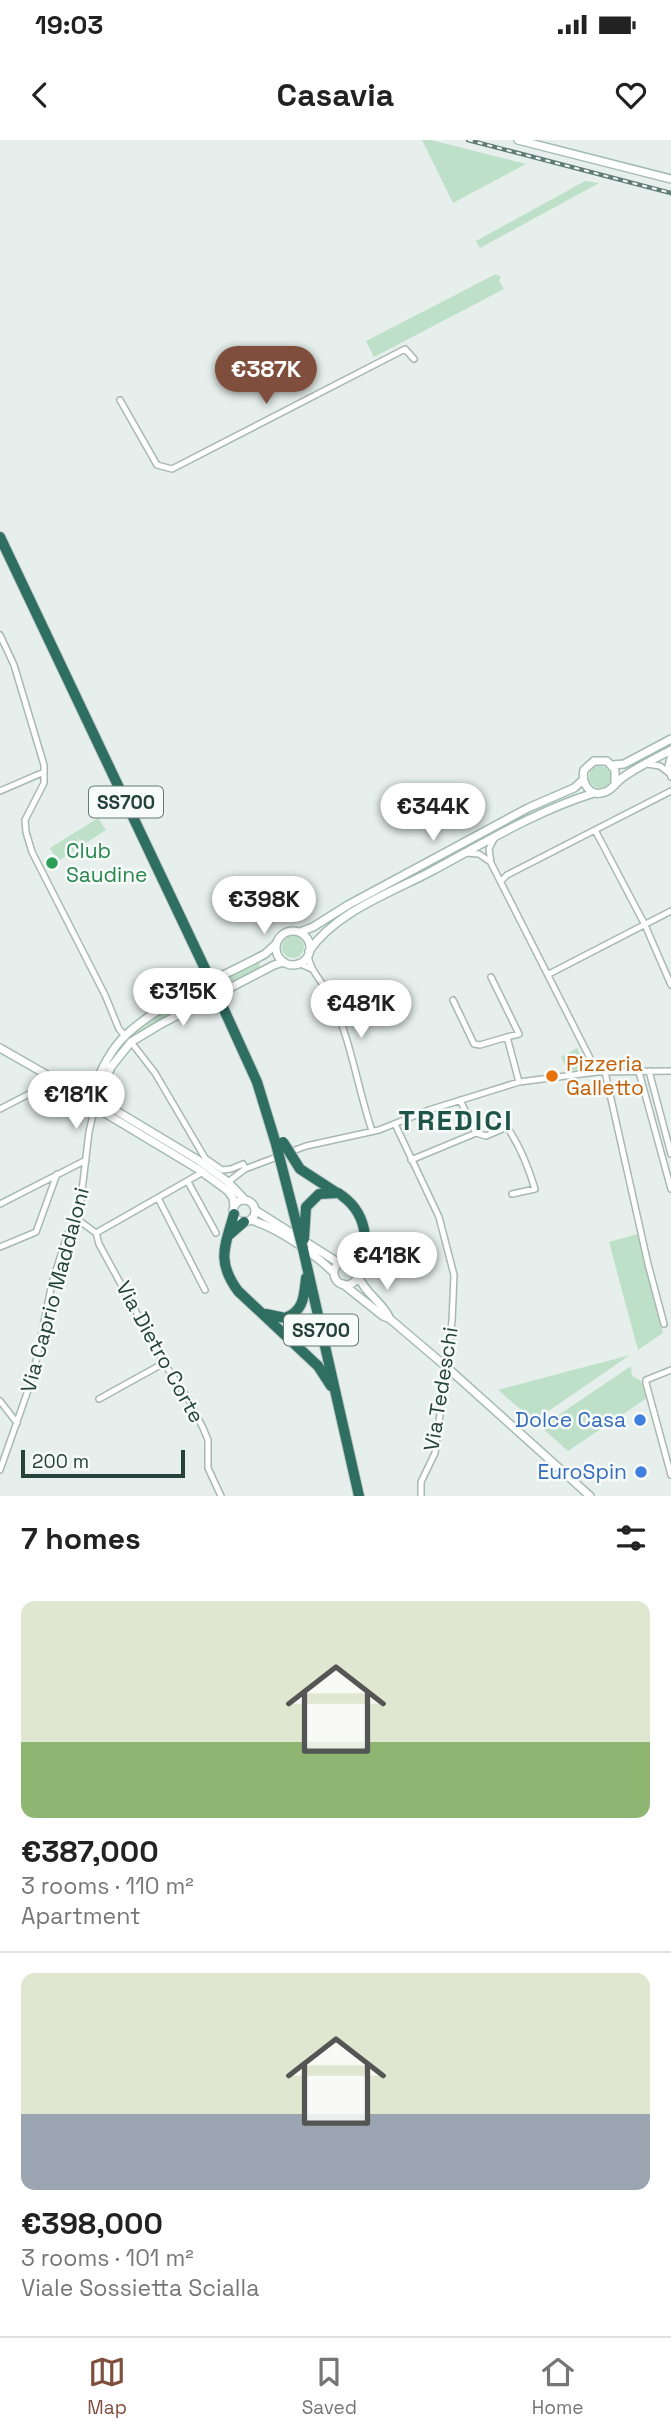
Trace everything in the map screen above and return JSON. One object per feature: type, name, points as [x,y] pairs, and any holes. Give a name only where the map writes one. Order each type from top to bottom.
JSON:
[{"type":"highway","name":"SS700","points":[[0,537],[222,1003],[269,1113],[280,1143],[359,1496]]},
{"type":"highway","points":[[280,1143],[300,1169],[352,1204],[361,1218],[366,1247],[358,1273]]},
{"type":"highway","name":"SS700","points":[[303,1249],[306,1207],[318,1194],[338,1194]]},
{"type":"highway","name":"SS700","points":[[234,1210],[222,1240],[223,1265],[231,1282],[259,1311],[278,1318],[291,1316],[298,1311],[304,1296],[307,1268]]},
{"type":"highway","points":[[222,1240],[247,1221]]},
{"type":"highway","points":[[351,1262],[366,1247]]},
{"type":"highway","points":[[259,1311],[318,1366],[334,1393]]},
{"type":"street","points":[[518,140],[671,179]]},
{"type":"street","points":[[120,400],[157,465],[172,469],[405,349],[414,359]]},
{"type":"street","points":[[0,635],[20,683],[40,746],[44,772],[44,782],[25,820],[32,852],[120,1029],[155,1073],[208,1161],[222,1170],[243,1164],[245,1169]]},
{"type":"street","points":[[612,765],[624,764],[671,739]]},
{"type":"street","points":[[298,963],[319,937],[344,919],[549,809],[594,793],[605,793],[615,783],[645,764],[671,752],[670,775]]},
{"type":"street","points":[[594,793],[583,780],[584,769],[591,762],[604,760],[612,765],[616,774],[615,783]]},
{"type":"street","points":[[645,764],[660,766],[670,775]]},
{"type":"street","points":[[0,791],[44,772]]},
{"type":"street","points":[[93,1101],[128,1039],[155,1014],[265,954],[284,933],[300,932],[313,927],[348,905],[528,808],[574,788],[583,780]]},
{"type":"street","points":[[501,881],[671,791]]},
{"type":"street","points":[[595,830],[645,925],[671,985]]},
{"type":"street","points":[[495,837],[489,849],[491,863],[597,1072]]},
{"type":"street","points":[[466,853],[479,854],[491,863]]},
{"type":"street","points":[[549,974],[671,911]]},
{"type":"street","points":[[300,932],[307,939],[312,969],[330,996],[340,1020],[372,1131]]},
{"type":"street","points":[[276,944],[277,954],[284,962]]},
{"type":"street","points":[[128,1039],[274,965],[284,962],[298,963],[312,969]]},
{"type":"street","points":[[453,1000],[474,1044],[480,1045],[519,1034],[491,977]]},
{"type":"street","points":[[507,1037],[519,1082]]},
{"type":"street","points":[[0,1048],[65,1088],[193,1156],[228,1182],[245,1200],[252,1203],[255,1210],[339,1263],[351,1262],[356,1266],[369,1294],[390,1318],[590,1496]]},
{"type":"street","points":[[649,1071],[671,1154]]},
{"type":"street","points":[[228,1182],[245,1169],[306,1146],[372,1131],[519,1082],[597,1072],[671,1071]]},
{"type":"street","points":[[605,1072],[664,1324]]},
{"type":"street","points":[[639,1072],[671,1189]]},
{"type":"street","points":[[1,1107],[58,1082]]},
{"type":"street","points":[[460,1100],[476,1133]]},
{"type":"street","points":[[93,1101],[228,1191],[233,1198],[234,1210],[239,1220],[272,1228],[322,1261],[337,1280],[383,1316],[390,1318]]},
{"type":"street","name":"Via Caprio Maddaloni","points":[[0,1468],[33,1376],[52,1283],[67,1236],[77,1219],[83,1194],[93,1101]]},
{"type":"street","name":"Via Tedeschi","points":[[395,1124],[439,1217],[454,1275],[454,1295],[435,1453],[421,1482],[421,1496]]},
{"type":"street","points":[[411,1160],[476,1133],[486,1136],[507,1127],[526,1161],[535,1189],[512,1194]]},
{"type":"street","points":[[193,1156],[199,1147]]},
{"type":"street","points":[[0,1204],[86,1160]]},
{"type":"street","points":[[96,1233],[203,1172]]},
{"type":"street","points":[[0,1247],[36,1232],[57,1174]]},
{"type":"street","points":[[188,1182],[222,1240]]},
{"type":"street","points":[[158,1198],[205,1290]]},
{"type":"street","points":[[234,1210],[238,1202],[245,1200]]},
{"type":"street","points":[[247,1221],[255,1210]]},
{"type":"street","name":"Via Dietro Corte","points":[[77,1219],[96,1233],[99,1244],[164,1363],[190,1400],[208,1440],[208,1468],[221,1496]]},
{"type":"street","points":[[334,1273],[339,1263]]},
{"type":"street","points":[[343,1284],[353,1283],[358,1273]]},
{"type":"street","points":[[99,1399],[164,1363]]},
{"type":"street","points":[[646,1380],[671,1370]]},
{"type":"street","points":[[639,1372],[646,1380],[671,1475]]},
{"type":"street","points":[[0,1401],[18,1423]]},
{"type":"green space","points":[[422,140],[431,140],[526,164],[453,203]]},
{"type":"green space","points":[[585,181],[599,183],[480,248],[476,241]]},
{"type":"green space","points":[[496,274],[501,277],[499,281],[504,289],[374,357],[366,341]]},
{"type":"green space","points":[[600,766],[608,769],[611,777],[608,785],[600,788],[592,785],[589,777],[592,769]]},
{"type":"green space","points":[[98,818],[106,830],[83,845],[75,834],[82,846],[58,861],[50,848]]},
{"type":"green space","points":[[293,936],[301,939],[304,947],[301,955],[293,958],[285,955],[282,947],[285,939]]},
{"type":"green space","points":[[258,962],[261,968],[227,986],[223,979]]},
{"type":"green space","points":[[198,993],[202,999],[130,1037],[161,1014]]},
{"type":"green space","points":[[577,1048],[588,1069],[568,1071],[561,1057]]},
{"type":"green space","points":[[638,1234],[663,1333],[638,1350],[609,1242]]},
{"type":"green space","points":[[630,1355],[534,1421],[498,1390]]},
{"type":"green space","points":[[631,1366],[632,1376],[641,1381],[647,1398],[568,1451],[541,1427]]},
{"type":"railway","points":[[468,140],[671,193]]},
{"type":"place","name":"Club Saudine","points":[[52,863]]},
{"type":"place","name":"Pizzeria Galletto","points":[[552,1076]]},
{"type":"place","name":"Dolce Casa","points":[[640,1420]]},
{"type":"place","name":"EuroSpin","points":[[641,1472]]},
{"type":"district","name":"TREDICI","points":[[456,1120]]}]
